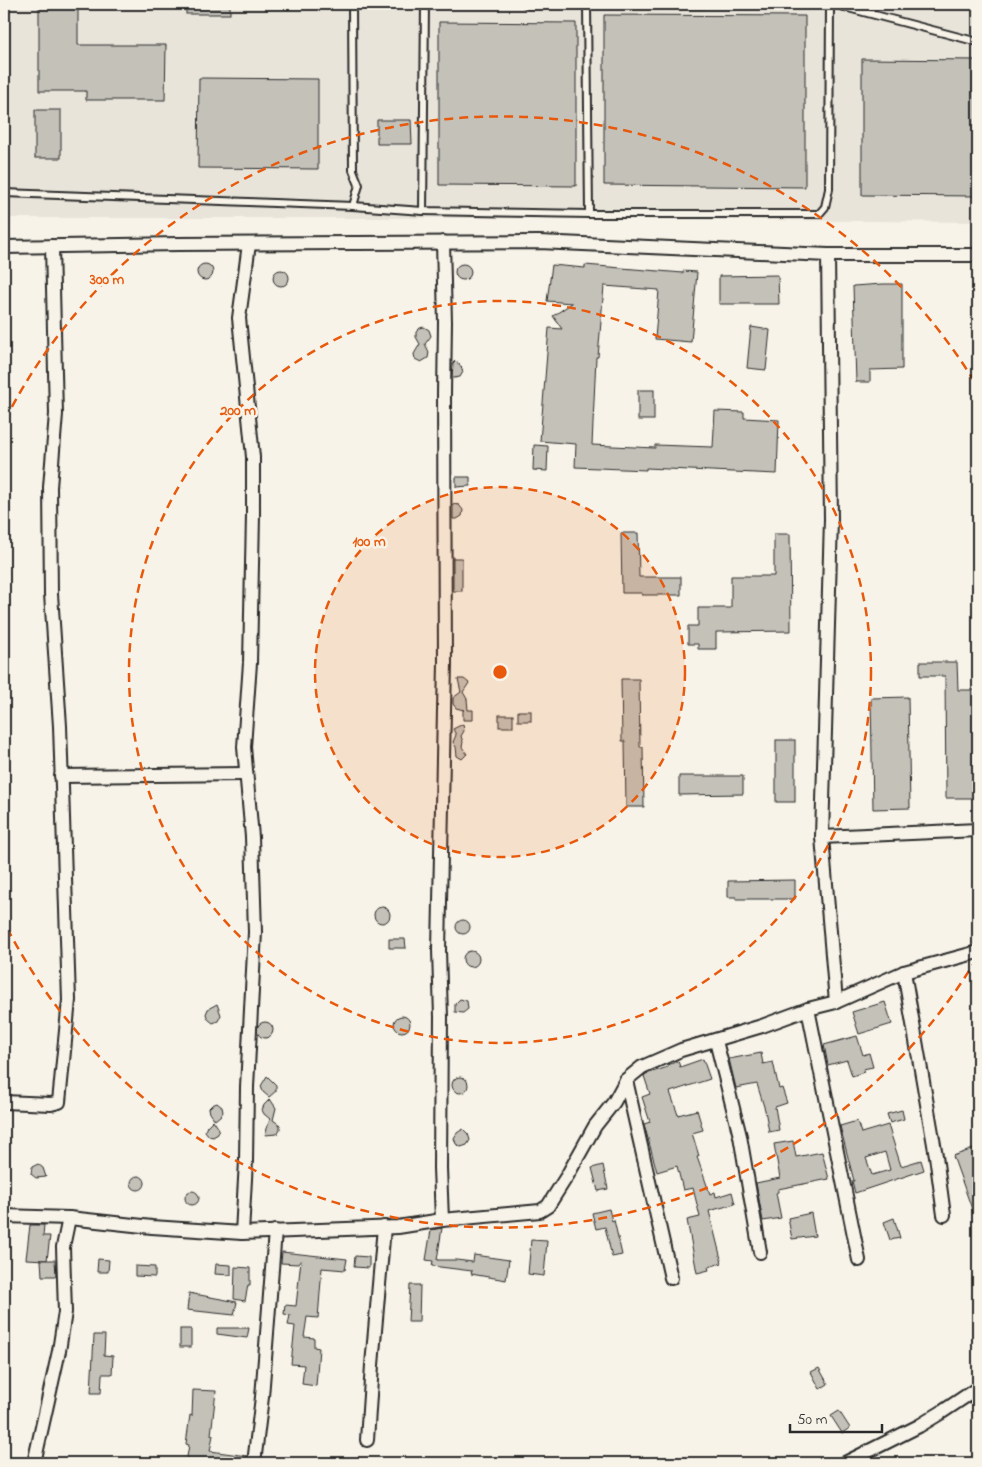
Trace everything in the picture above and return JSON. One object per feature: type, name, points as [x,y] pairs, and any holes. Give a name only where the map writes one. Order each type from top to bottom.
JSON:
[{"type":"street","points":[[442,1220],[440,1168],[440,950],[444,663],[445,322],[443,242]]},
{"type":"street","points":[[4,247],[539,242],[828,255],[978,255]]},
{"type":"street","points":[[242,1233],[246,1161],[247,1086],[256,932],[252,837],[244,747],[250,663],[254,515],[253,457],[239,318],[249,244]]},
{"type":"street","points":[[4,1102],[51,1104],[59,1102],[69,1000],[62,776],[51,594],[50,487],[56,414],[52,246]]},
{"type":"street","points":[[828,255],[832,519],[822,837],[836,1002]]},
{"type":"street","points":[[62,776],[246,774]]},
{"type":"street","points":[[822,837],[978,830]]},
{"type":"street","points":[[4,1216],[69,1218],[152,1227],[242,1233],[398,1227],[442,1220],[540,1211],[548,1206],[567,1176],[594,1126],[614,1102],[626,1080],[642,1067],[660,1058],[716,1041],[808,1008],[836,1002],[904,972],[978,952]]},
{"type":"street","points":[[904,972],[936,1156],[944,1215]]},
{"type":"street","points":[[808,1008],[859,1260]]},
{"type":"street","points":[[716,1041],[740,1136],[760,1252]]},
{"type":"street","points":[[626,1080],[671,1278]]},
{"type":"street","points":[[34,1463],[59,1351],[65,1312],[63,1247],[69,1218]]},
{"type":"street","points":[[367,1440],[384,1227]]},
{"type":"street","points":[[254,1463],[262,1397],[275,1231]]},
{"type":"street","points":[[845,1463],[935,1417],[978,1388]]},
{"type":"lane","points":[[352,4],[352,170],[359,184],[353,206]]},
{"type":"lane","points":[[423,211],[425,4]]},
{"type":"lane","points":[[526,4],[704,4]]},
{"type":"lane","points":[[587,4],[589,214]]},
{"type":"lane","points":[[4,192],[353,206],[423,211],[589,214],[819,214],[825,208],[829,188],[832,4],[978,42]]},
{"type":"shaded area","points":[[4,4],[978,4],[978,222],[557,218],[4,218]]},
{"type":"building","points":[[39,4],[78,4],[78,45],[166,45],[165,100],[86,100],[86,91],[39,91]]},
{"type":"building","points":[[186,4],[230,4],[230,14],[186,14]]},
{"type":"building","points":[[604,15],[805,16],[805,187],[604,185]]},
{"type":"building","points":[[439,22],[576,23],[576,186],[439,185]]},
{"type":"building","points":[[862,59],[978,60],[978,196],[862,195]]},
{"type":"building","points":[[199,78],[318,79],[318,169],[198,168]]},
{"type":"building","points":[[35,110],[61,110],[61,158],[35,158]]},
{"type":"building","points":[[377,120],[411,120],[412,144],[377,144]]},
{"type":"building","points":[[205,264],[213,272],[205,280],[197,272]]},
{"type":"building","points":[[463,264],[471,272],[463,280],[455,272]]},
{"type":"building","points":[[552,265],[585,268],[585,265],[683,273],[683,271],[697,272],[691,342],[655,339],[659,290],[604,286],[598,357],[596,357],[592,445],[655,448],[655,445],[713,447],[715,411],[744,412],[744,418],[779,420],[777,474],[575,467],[576,444],[540,441],[549,328],[562,329],[553,316],[572,303],[547,301]]},
{"type":"building","points":[[281,270],[289,278],[281,286],[273,278]]},
{"type":"building","points":[[778,275],[779,304],[719,304],[719,276]]},
{"type":"building","points":[[902,284],[902,369],[870,370],[870,382],[856,382],[853,286]]},
{"type":"building","points":[[424,327],[429,330],[431,336],[425,344],[429,352],[428,358],[421,362],[415,359],[414,354],[420,344],[416,337],[416,332]]},
{"type":"building","points":[[751,327],[770,330],[766,370],[747,368]]},
{"type":"building","points":[[455,361],[461,366],[463,372],[460,377],[452,378],[453,363]]},
{"type":"building","points":[[638,390],[654,390],[654,420],[638,420]]},
{"type":"building","points":[[534,445],[548,446],[547,471],[533,470]]},
{"type":"building","points":[[456,477],[470,477],[470,486],[456,487]]},
{"type":"building","points":[[453,504],[459,505],[463,510],[462,516],[457,519],[453,519]]},
{"type":"building","points":[[621,533],[638,533],[639,577],[681,577],[681,595],[622,593]]},
{"type":"building","points":[[774,534],[790,534],[791,631],[716,632],[716,649],[698,649],[698,644],[688,644],[688,626],[698,626],[698,608],[731,608],[731,576],[774,576]]},
{"type":"building","points":[[453,558],[462,558],[462,591],[453,591]]},
{"type":"building","points":[[920,662],[957,662],[958,690],[978,690],[978,798],[946,798],[945,676],[920,676]]},
{"type":"building","points":[[458,679],[464,679],[469,683],[463,692],[467,699],[468,710],[473,710],[473,720],[463,720],[464,710],[456,708],[453,704],[453,698],[461,692]]},
{"type":"building","points":[[621,679],[639,679],[640,747],[643,747],[644,807],[626,807],[625,741],[622,741]]},
{"type":"building","points":[[908,697],[910,808],[873,809],[871,698]]},
{"type":"building","points":[[518,711],[531,711],[531,721],[518,721]]},
{"type":"building","points":[[499,715],[513,715],[513,727],[499,727]]},
{"type":"building","points":[[463,724],[462,747],[467,754],[462,759],[457,756],[456,747],[453,742],[456,735],[453,729]]},
{"type":"building","points":[[776,740],[795,740],[795,802],[776,802]]},
{"type":"building","points":[[679,776],[743,776],[743,794],[679,795]]},
{"type":"building","points":[[795,880],[795,899],[736,899],[736,897],[728,897],[728,881]]},
{"type":"building","points":[[382,907],[390,915],[382,923],[374,915]]},
{"type":"building","points":[[463,920],[468,922],[470,927],[468,932],[463,934],[458,932],[456,927],[458,922]]},
{"type":"building","points":[[389,939],[405,939],[406,948],[389,948]]},
{"type":"building","points":[[471,951],[479,959],[471,967],[463,959]]},
{"type":"building","points":[[460,999],[467,1001],[468,1009],[463,1013],[455,1012],[455,1004]]},
{"type":"building","points":[[885,1002],[892,1024],[859,1034],[852,1012]]},
{"type":"building","points":[[217,1004],[221,1015],[218,1021],[213,1023],[206,1014],[208,1009]]},
{"type":"building","points":[[402,1016],[410,1024],[402,1032],[394,1024]]},
{"type":"building","points":[[265,1022],[273,1030],[265,1038],[257,1030]]},
{"type":"building","points":[[857,1036],[863,1055],[869,1053],[873,1067],[863,1069],[864,1072],[852,1076],[847,1060],[828,1065],[824,1045]]},
{"type":"building","points":[[761,1053],[763,1064],[773,1062],[779,1089],[782,1088],[787,1103],[775,1107],[779,1130],[769,1132],[757,1084],[736,1088],[729,1059]]},
{"type":"building","points":[[703,1059],[710,1079],[670,1092],[678,1115],[697,1110],[703,1130],[692,1133],[699,1156],[697,1157],[710,1194],[715,1192],[716,1197],[732,1192],[735,1204],[709,1211],[722,1263],[708,1267],[709,1270],[697,1273],[687,1220],[700,1217],[693,1188],[683,1190],[677,1166],[657,1172],[644,1124],[650,1122],[642,1097],[650,1094],[644,1076],[646,1074],[668,1067],[668,1065],[678,1061],[680,1067]]},
{"type":"building","points":[[267,1076],[276,1085],[276,1091],[269,1097],[263,1092],[261,1086]]},
{"type":"building","points":[[460,1077],[468,1085],[460,1093],[452,1085]]},
{"type":"building","points":[[270,1099],[276,1108],[273,1120],[280,1125],[280,1129],[277,1134],[265,1135],[270,1119],[262,1110]]},
{"type":"building","points":[[217,1103],[222,1107],[223,1112],[215,1120],[209,1108]]},
{"type":"building","points":[[902,1110],[904,1119],[890,1123],[887,1114]]},
{"type":"building","points":[[213,1120],[219,1129],[218,1134],[213,1137],[209,1136],[205,1131]]},
{"type":"building","points":[[857,1121],[861,1133],[888,1125],[901,1166],[921,1160],[924,1170],[855,1193],[852,1181],[854,1181],[840,1126]],"holes":[[[885,1152],[890,1170],[872,1175],[866,1158]]]},
{"type":"building","points":[[463,1129],[468,1134],[470,1140],[467,1145],[461,1147],[456,1144],[454,1138]]},
{"type":"building","points":[[793,1141],[796,1157],[822,1152],[829,1179],[778,1189],[776,1193],[781,1218],[763,1221],[756,1183],[780,1178],[774,1144]]},
{"type":"building","points":[[976,1148],[978,1155],[977,1223],[953,1156]]},
{"type":"building","points":[[38,1164],[43,1168],[46,1177],[36,1178],[31,1174],[32,1167]]},
{"type":"building","points":[[603,1165],[608,1189],[598,1191],[592,1168]]},
{"type":"building","points":[[138,1176],[143,1178],[145,1183],[143,1188],[138,1190],[133,1188],[131,1183],[133,1178]]},
{"type":"building","points":[[192,1191],[197,1193],[199,1198],[197,1203],[192,1205],[187,1203],[185,1198],[187,1193]]},
{"type":"building","points":[[609,1209],[612,1221],[614,1220],[622,1255],[612,1257],[605,1227],[596,1229],[592,1213]]},
{"type":"building","points":[[811,1213],[815,1236],[792,1239],[788,1218]]},
{"type":"building","points":[[894,1218],[900,1238],[890,1240],[884,1222]]},
{"type":"building","points":[[30,1225],[44,1225],[43,1236],[50,1236],[47,1260],[26,1259]]},
{"type":"building","points":[[442,1228],[437,1260],[473,1262],[474,1255],[509,1260],[506,1280],[471,1274],[472,1271],[432,1266],[433,1261],[426,1260],[431,1230]]},
{"type":"building","points":[[531,1240],[547,1241],[544,1276],[528,1274]]},
{"type":"building","points":[[282,1252],[347,1259],[345,1270],[322,1268],[318,1318],[307,1317],[304,1337],[314,1338],[314,1347],[319,1348],[316,1386],[302,1384],[304,1365],[291,1364],[295,1326],[288,1325],[290,1315],[284,1314],[285,1305],[296,1306],[301,1260],[298,1264],[281,1263]]},
{"type":"building","points":[[355,1256],[369,1257],[369,1268],[354,1267]]},
{"type":"building","points":[[98,1259],[109,1260],[108,1272],[97,1272]]},
{"type":"building","points":[[41,1260],[55,1260],[56,1276],[42,1276]]},
{"type":"building","points":[[216,1264],[231,1265],[231,1275],[215,1274]]},
{"type":"building","points":[[135,1266],[155,1267],[155,1277],[135,1276]]},
{"type":"building","points":[[235,1267],[250,1268],[250,1285],[248,1285],[245,1301],[234,1299]]},
{"type":"building","points":[[410,1285],[420,1285],[419,1322],[408,1322]]},
{"type":"building","points":[[189,1293],[237,1302],[234,1315],[187,1310]]},
{"type":"building","points":[[217,1328],[249,1328],[247,1338],[217,1334]]},
{"type":"building","points":[[180,1329],[191,1329],[191,1347],[180,1347]]},
{"type":"building","points":[[94,1335],[105,1335],[104,1355],[113,1356],[112,1374],[102,1374],[101,1393],[91,1393]]},
{"type":"building","points":[[819,1368],[828,1384],[820,1389],[811,1372]]},
{"type":"building","points":[[193,1390],[216,1391],[210,1451],[247,1456],[246,1463],[208,1460],[208,1463],[186,1463],[189,1445],[186,1444],[190,1415],[192,1416]]},
{"type":"building","points":[[839,1411],[850,1428],[842,1433],[831,1416]]}]
